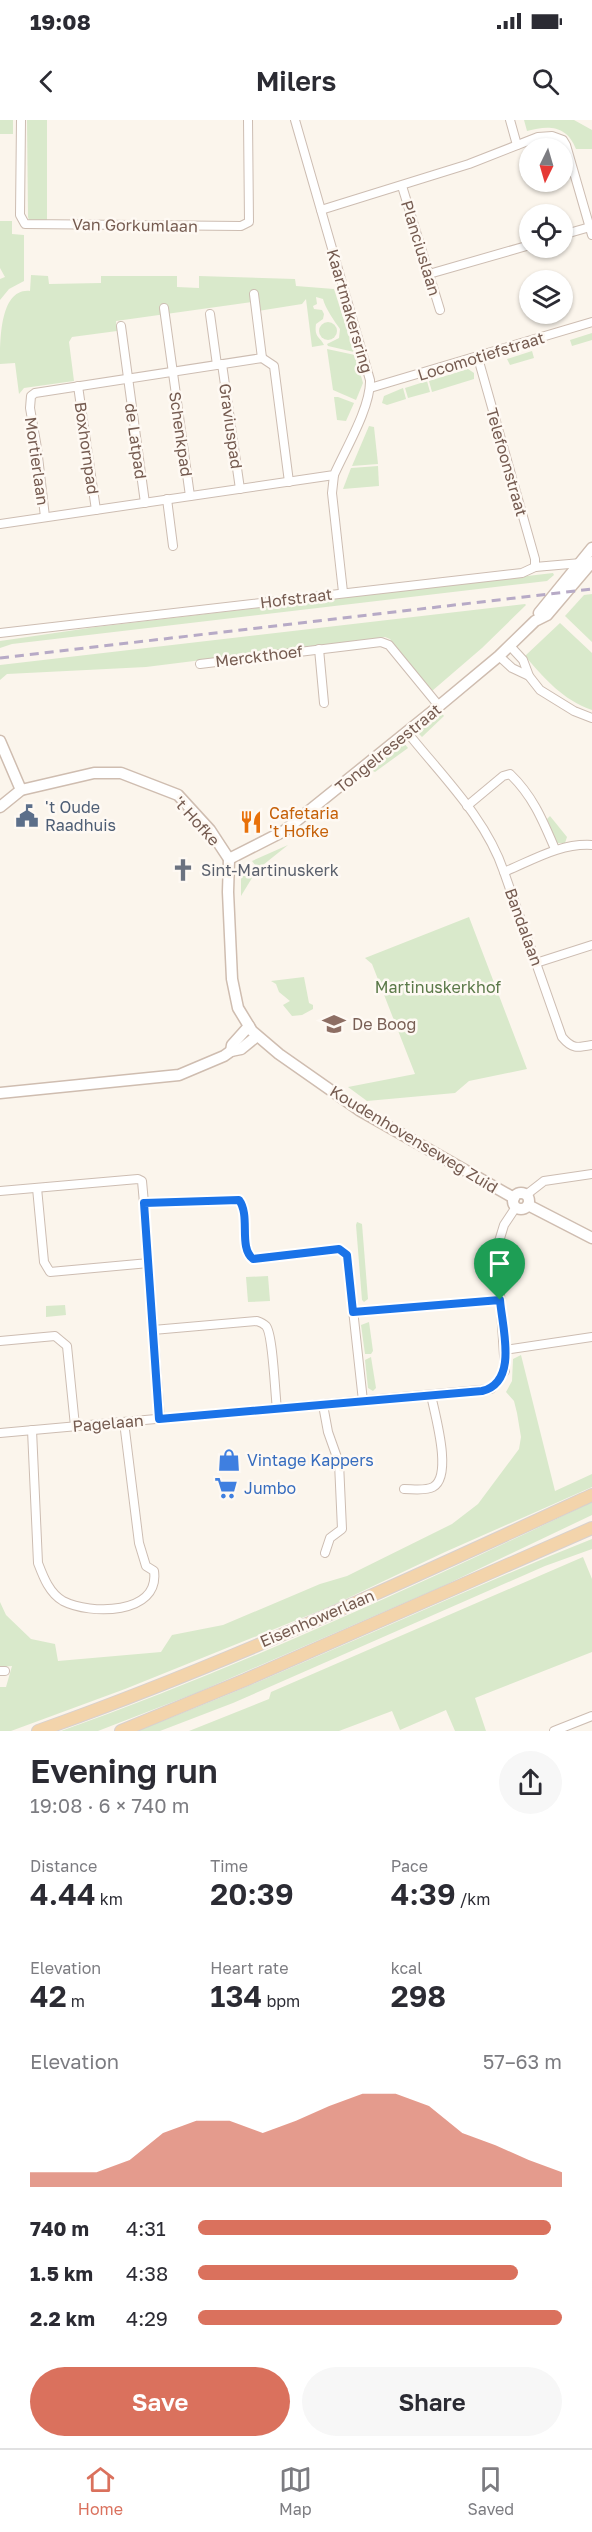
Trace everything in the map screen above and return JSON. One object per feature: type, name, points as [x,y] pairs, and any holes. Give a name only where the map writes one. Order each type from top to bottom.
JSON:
[{"type":"main road","name":"Tongelresestraat","points":[[229,859],[284,831],[499,656],[535,621],[541,611],[588,563],[592,548]]},
{"type":"main road","points":[[0,741],[21,790]]},
{"type":"main road","name":"'t Hofke","points":[[0,807],[21,790],[94,772],[121,773],[178,795],[210,830],[229,859],[228,903],[232,979],[238,1008],[257,1036]]},
{"type":"main road","points":[[231,1050],[232,1045],[249,1026]]},
{"type":"main road","points":[[0,1093],[179,1075],[196,1070],[231,1050],[241,1049],[257,1036]]},
{"type":"main road","name":"Koudenhovenseweg Zuid","points":[[257,1036],[358,1110],[515,1202]]},
{"type":"main road","points":[[515,1202],[518,1194],[592,1238]]},
{"type":"main road","name":"Eisenhowerlaan","points":[[38,1731],[176,1679],[444,1563],[592,1495]]},
{"type":"main road","name":"Eisenhowerlaan","points":[[121,1731],[245,1680],[592,1527]]},
{"type":"street","name":"Van Gorkumlaan","points":[[21,120],[20,215],[25,224],[241,226],[249,222],[248,120]]},
{"type":"street","name":"Kaartmakersring","points":[[295,120],[370,380],[365,405],[333,475]]},
{"type":"street","points":[[510,120],[517,145]]},
{"type":"street","points":[[321,210],[469,164],[545,135],[563,140],[589,210],[591,231],[573,233]]},
{"type":"street","name":"Planciuslaan","points":[[402,186],[440,310]]},
{"type":"street","points":[[429,274],[519,247]]},
{"type":"street","points":[[254,294],[262,358],[274,366],[289,482]]},
{"type":"street","points":[[164,308],[173,372]]},
{"type":"street","points":[[210,314],[220,364]]},
{"type":"street","name":"Locomotiefstraat","points":[[370,388],[478,358],[592,322]]},
{"type":"street","points":[[121,326],[128,378]]},
{"type":"street","name":"Mortierlaan","points":[[45,517],[38,448],[30,408],[31,396],[35,393],[262,358]]},
{"type":"street","name":"Telefoonstraat","points":[[478,358],[533,551],[535,567]]},
{"type":"street","name":"Graviuspad","points":[[220,364],[240,489]]},
{"type":"street","name":"Schenkpad","points":[[173,372],[190,496]]},
{"type":"street","name":"de Latpad","points":[[128,378],[145,503]]},
{"type":"street","name":"Boxhornpad","points":[[78,386],[96,510]]},
{"type":"street","points":[[0,524],[333,475],[333,501],[343,592]]},
{"type":"street","points":[[167,499],[173,546]]},
{"type":"street","name":"Hofstraat","points":[[0,633],[522,573],[535,567],[588,563]]},
{"type":"street","name":"Merckthoef","points":[[200,664],[381,642],[389,645],[439,706]]},
{"type":"street","points":[[510,646],[523,660],[529,676],[540,690],[574,711],[592,718]]},
{"type":"street","name":"Merckthoef","points":[[319,649],[324,703]]},
{"type":"street","points":[[499,656],[512,668],[529,676]]},
{"type":"street","points":[[407,732],[490,838],[504,872]]},
{"type":"street","points":[[467,806],[503,776],[510,774],[523,786],[537,807],[555,849]]},
{"type":"street","name":"Bandalaan","points":[[592,845],[573,845],[555,849],[504,872],[562,1037],[570,1046],[576,1048],[592,1045]]},
{"type":"street","points":[[536,963],[592,945]]},
{"type":"street","points":[[527,1200],[544,1181],[592,1174]]},
{"type":"street","points":[[0,1191],[138,1179],[142,1181],[159,1419]]},
{"type":"street","points":[[37,1188],[44,1262],[50,1272],[148,1263]]},
{"type":"street","points":[[144,1203],[239,1200],[244,1206],[247,1252],[253,1259],[339,1249],[347,1255],[363,1401]]},
{"type":"street","name":"Pagelaan","points":[[0,1433],[491,1389],[505,1371],[497,1248],[504,1225],[515,1202]]},
{"type":"street","points":[[353,1312],[500,1300]]},
{"type":"street","points":[[153,1330],[248,1322],[263,1323],[267,1327],[270,1340],[276,1409]]},
{"type":"street","points":[[0,1341],[56,1335],[63,1340],[67,1346],[75,1426]]},
{"type":"street","points":[[505,1350],[592,1337]]},
{"type":"street","points":[[405,1489],[431,1488],[439,1482],[443,1464],[431,1395]]},
{"type":"street","points":[[324,1405],[328,1432],[339,1463],[342,1529],[330,1538],[325,1553]]},
{"type":"street","points":[[32,1430],[38,1563],[45,1582],[63,1601],[92,1608],[112,1608],[143,1602],[154,1589],[156,1581],[154,1571],[146,1566],[139,1543],[124,1422]]},
{"type":"street","points":[[554,1731],[592,1716]]},
{"type":"green space","points":[[0,120],[13,120],[13,134],[0,134]]},
{"type":"green space","points":[[27,120],[47,120],[47,221],[29,220],[28,217]]},
{"type":"green space","points":[[524,120],[574,120],[592,130],[592,149],[576,149],[573,138],[556,129],[542,128],[527,131]]},
{"type":"green space","points":[[0,221],[12,221],[12,234],[24,235],[24,281],[9,289],[0,300],[0,279],[5,277],[0,268]]},
{"type":"green space","points":[[31,275],[48,276],[49,284],[101,283],[101,276],[177,276],[177,287],[199,288],[199,276],[295,279],[296,286],[334,289],[354,352],[328,346],[327,344],[339,338],[340,329],[323,299],[316,297],[317,304],[313,306],[314,309],[322,310],[324,314],[323,319],[316,324],[316,329],[324,345],[312,347],[306,299],[302,304],[258,311],[252,302],[116,321],[117,331],[72,337],[69,342],[74,381],[24,388],[19,394],[15,363],[0,364],[0,342],[7,306],[20,292],[30,291]]},
{"type":"green space","points":[[328,322],[334,325],[337,331],[334,337],[328,340],[322,337],[319,331],[322,325]]},
{"type":"green space","points":[[592,333],[592,340],[572,346],[570,340]]},
{"type":"green space","points":[[327,349],[355,355],[363,383],[356,400],[333,390]]},
{"type":"green space","points":[[532,351],[534,358],[510,365],[507,359]]},
{"type":"green space","points":[[468,369],[474,373],[474,379],[432,392],[429,381]]},
{"type":"green space","points":[[427,381],[430,392],[408,398],[405,388]]},
{"type":"green space","points":[[403,388],[406,399],[387,405],[382,403],[384,396]]},
{"type":"green space","points":[[334,397],[354,403],[346,421],[337,420]]},
{"type":"green space","points":[[369,426],[374,427],[378,464],[352,466]]},
{"type":"green space","points":[[378,466],[379,486],[343,489],[351,468]]},
{"type":"green space","points":[[553,573],[554,575],[547,581],[12,644],[0,648],[0,641],[96,627]]},
{"type":"green space","points":[[592,594],[592,642],[565,616],[584,595]]},
{"type":"green space","points":[[525,604],[482,648],[432,691],[390,639],[385,637],[146,667],[7,674],[0,680],[0,665]]},
{"type":"green space","points":[[560,623],[592,653],[592,710],[563,695],[525,656]]},
{"type":"green space","points":[[440,711],[444,716],[422,737],[416,731]]},
{"type":"green space","points":[[403,742],[408,748],[375,772],[373,771],[374,766]]},
{"type":"green space","points":[[550,816],[567,837],[565,843],[557,843],[547,819]]},
{"type":"green space","points":[[288,845],[258,869],[252,861]]},
{"type":"green space","points":[[248,864],[255,873],[241,896],[241,877]]},
{"type":"green space","name":"Martinuskerkhof","points":[[469,917],[527,1069],[469,1081],[455,1093],[367,1101],[348,1087],[415,1074],[372,964],[365,958]]},
{"type":"green space","points":[[304,977],[309,1003],[313,1005],[313,1009],[302,1015],[292,1016],[283,1005],[290,1001],[271,981]]},
{"type":"green space","points":[[357,1222],[362,1224],[368,1299],[364,1302],[362,1300]]},
{"type":"green space","points":[[268,1276],[270,1301],[248,1302],[246,1277]]},
{"type":"green space","points":[[65,1305],[66,1315],[46,1317],[46,1306]]},
{"type":"green space","points":[[369,1322],[373,1351],[371,1354],[365,1354],[361,1325]]},
{"type":"green space","points":[[521,1355],[555,1491],[592,1474],[592,1487],[445,1552],[329,1607],[125,1689],[11,1731],[0,1731],[0,1687],[6,1687],[12,1666],[0,1667],[0,1602],[6,1615],[31,1639],[55,1644],[58,1661],[161,1652],[172,1635],[223,1625],[320,1584],[347,1576],[452,1524],[478,1504],[519,1449],[521,1437],[517,1413],[514,1401],[506,1392],[512,1381],[513,1359]]},
{"type":"green space","points":[[371,1357],[376,1388],[373,1391],[368,1388],[365,1360]]},
{"type":"green space","points":[[592,1502],[592,1515],[441,1587],[196,1693],[98,1731],[61,1731],[263,1652],[461,1564]]},
{"type":"green space","points":[[592,1539],[592,1549],[545,1566],[233,1703],[160,1731],[137,1731],[252,1685]]},
{"type":"green space","points":[[583,1557],[592,1579],[592,1652],[475,1698],[486,1731],[455,1731],[446,1710],[400,1730],[392,1711],[339,1731],[189,1731],[269,1699],[271,1692]]},
{"type":"railway","points":[[0,658],[592,589]]},
{"type":"place","name":"'t Oude Raadhuis","points":[[27,816]]},
{"type":"place","name":"Cafetaria 't Hofke","points":[[251,822]]},
{"type":"place","name":"Sint-Martinuskerk","points":[[183,870]]},
{"type":"place","name":"De Boog","points":[[334,1024]]},
{"type":"place","name":"Vintage Kappers","points":[[229,1460]]},
{"type":"place","name":"Jumbo","points":[[226,1488]]},
{"type":"route","points":[[239,1200],[244,1206],[247,1252],[253,1259],[339,1249],[347,1255],[353,1312],[500,1300],[505,1371],[491,1389],[159,1419],[144,1203],[239,1200]]}]
